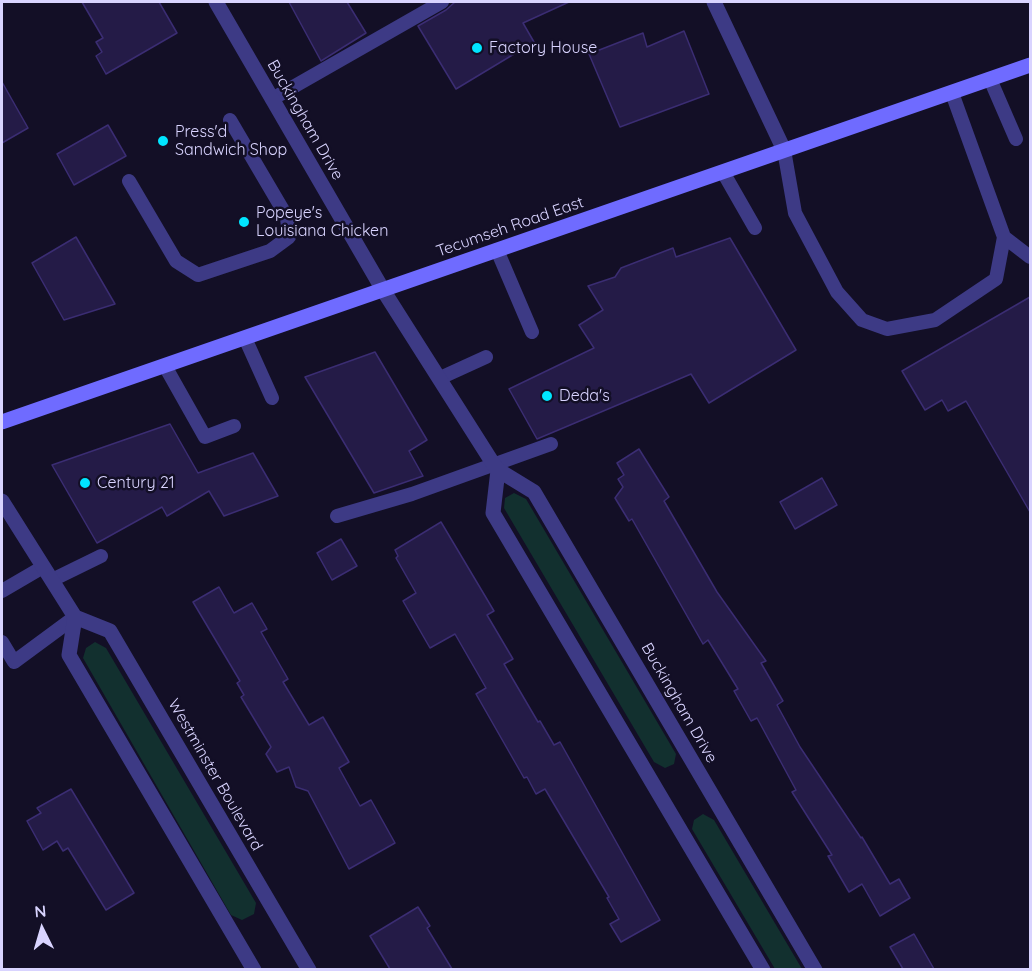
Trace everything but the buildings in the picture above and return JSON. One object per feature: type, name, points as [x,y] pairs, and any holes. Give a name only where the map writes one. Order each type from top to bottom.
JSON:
[{"type":"main road","name":"Tecumseh Road East","points":[[2,422],[1030,65]]},
{"type":"street","name":"Buckingham Drive","points":[[216,2],[384,290],[496,467],[534,492],[815,969]]},
{"type":"street","points":[[714,2],[784,150]]},
{"type":"street","points":[[496,467],[493,513],[763,969]]},
{"type":"street","points":[[2,501],[7,521],[47,573],[75,617],[69,656],[254,969]]},
{"type":"street","name":"Westminster Boulevard","points":[[75,617],[110,631],[309,969]]},
{"type":"lane","points":[[272,99],[442,2]]},
{"type":"lane","points":[[990,80],[1016,139]]},
{"type":"lane","points":[[784,150],[795,213],[837,292],[862,320],[887,329],[935,320],[996,279],[1004,237],[952,93]]},
{"type":"lane","points":[[129,181],[176,261],[198,275],[270,251],[289,237],[287,217],[230,120]]},
{"type":"lane","points":[[723,172],[755,228]]},
{"type":"lane","points":[[1004,237],[1030,257]]},
{"type":"lane","points":[[497,250],[532,332]]},
{"type":"lane","points":[[244,338],[272,398]]},
{"type":"lane","points":[[440,378],[486,357]]},
{"type":"lane","points":[[165,366],[205,437],[234,426]]},
{"type":"lane","points":[[336,516],[496,467],[552,444]]},
{"type":"lane","points":[[2,591],[47,573],[101,556]]},
{"type":"lane","points":[[2,642],[14,662],[75,617]]},
{"type":"green space","points":[[514,493],[526,499],[676,754],[674,764],[665,768],[654,762],[504,508],[505,498]]},
{"type":"green space","points":[[95,642],[106,648],[256,903],[254,914],[242,920],[231,915],[83,658],[86,648]]},
{"type":"green space","points":[[703,814],[714,820],[802,969],[775,969],[692,829],[694,820]]},
{"type":"place","name":"Factory House","points":[[477,48]]},
{"type":"place","name":"Press'd Sandwich Shop","points":[[163,141]]},
{"type":"place","name":"Popeye's Louisiana Chicken","points":[[244,222]]},
{"type":"place","name":"Deda's","points":[[547,396]]},
{"type":"place","name":"Century 21","points":[[85,483]]}]
